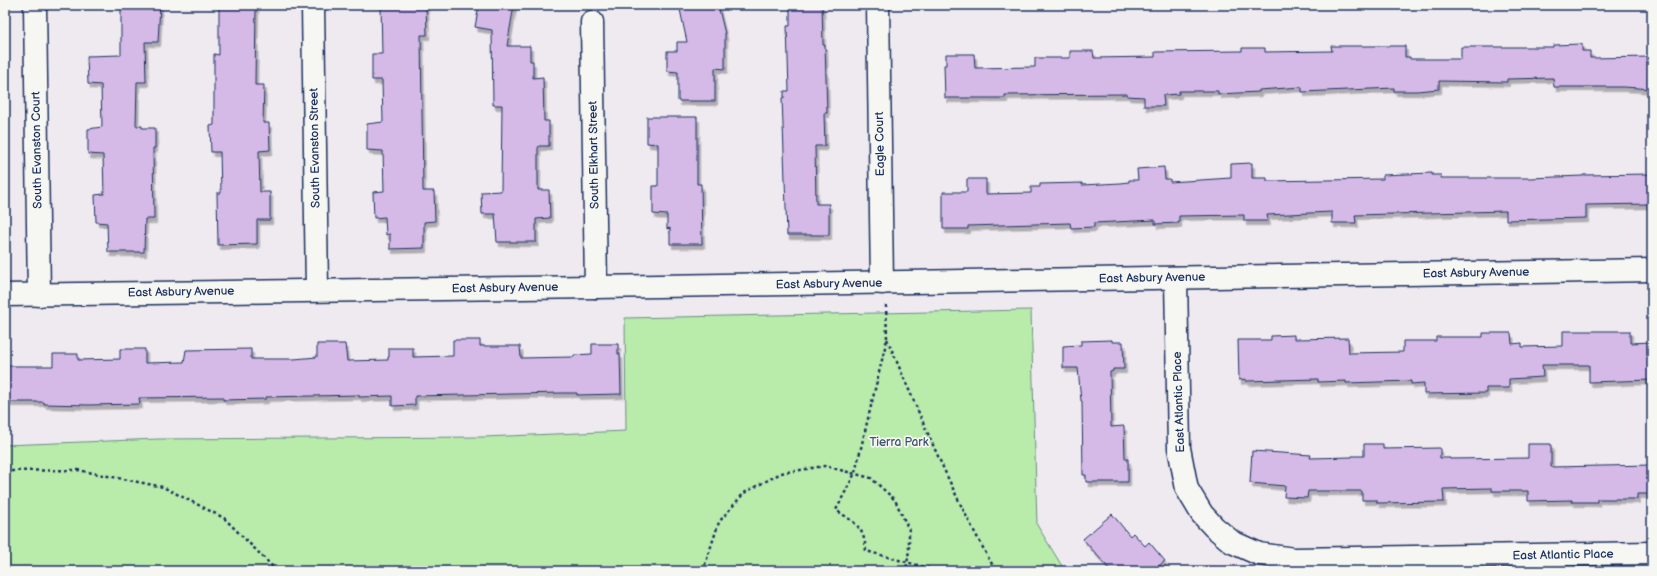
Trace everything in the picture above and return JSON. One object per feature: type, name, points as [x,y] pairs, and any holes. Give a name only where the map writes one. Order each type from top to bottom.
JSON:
[{"type":"street","name":"South Evanston Court","points":[[35,5],[39,294]]},
{"type":"street","name":"South Evanston Street","points":[[313,5],[317,290]]},
{"type":"street","name":"Eagle Court","points":[[878,5],[882,283]]},
{"type":"street","name":"South Elkhart Street","points":[[592,22],[596,287]]},
{"type":"street","name":"East Asbury Avenue","points":[[5,295],[882,283],[1652,270]]},
{"type":"street","name":"East Atlantic Place","points":[[1176,278],[1179,448],[1187,488],[1202,514],[1214,528],[1232,542],[1259,554],[1294,559],[1652,553]]},
{"type":"path","points":[[882,283],[887,309],[887,339],[855,473],[836,510],[855,523],[865,536],[866,551],[939,571]]},
{"type":"path","points":[[887,339],[948,479],[996,571]]},
{"type":"path","points":[[703,571],[719,522],[744,492],[781,473],[825,466],[871,478],[895,500],[909,530],[909,550],[906,571]]},
{"type":"path","points":[[5,470],[78,470],[162,488],[224,518],[277,571]]},
{"type":"green space","name":"Tierra Park","points":[[1031,310],[1037,525],[1065,571],[5,571],[5,445],[159,439],[484,437],[626,431],[625,318]]},
{"type":"building","points":[[121,5],[160,5],[158,42],[145,42],[146,82],[137,82],[136,126],[142,126],[142,128],[155,128],[155,148],[153,148],[154,219],[145,219],[144,252],[108,252],[107,223],[96,222],[95,195],[104,194],[103,155],[88,154],[88,129],[102,127],[101,85],[88,84],[87,56],[121,55]]},
{"type":"building","points":[[219,5],[256,5],[255,85],[264,85],[263,123],[269,123],[270,150],[259,151],[260,192],[270,192],[270,220],[257,220],[257,244],[218,245],[217,193],[221,193],[220,152],[211,152],[210,126],[214,125],[214,54],[219,55]]},
{"type":"building","points":[[381,5],[426,5],[427,35],[421,35],[423,191],[434,191],[435,221],[424,222],[424,248],[390,249],[390,234],[386,235],[385,217],[374,218],[373,192],[384,191],[383,151],[367,150],[367,124],[383,122],[382,80],[372,80],[372,54],[382,54]]},
{"type":"building","points":[[479,5],[514,5],[507,46],[530,46],[530,61],[533,61],[533,78],[543,77],[544,121],[549,121],[549,146],[539,146],[538,148],[538,190],[549,190],[550,218],[536,219],[536,242],[497,242],[495,214],[482,214],[481,192],[501,191],[502,105],[493,105],[492,30],[475,27]]},
{"type":"building","points":[[679,5],[718,5],[725,34],[725,69],[715,68],[715,101],[678,101],[678,72],[667,71],[667,51],[677,51],[677,42],[687,42]]},
{"type":"building","points":[[790,5],[822,5],[827,113],[824,113],[825,146],[815,146],[816,204],[829,204],[829,235],[787,235],[782,98],[784,98],[784,91],[789,91],[787,26],[790,26]]},
{"type":"building","points":[[1582,44],[1582,51],[1590,51],[1590,58],[1652,57],[1652,89],[1624,87],[1554,87],[1553,78],[1507,79],[1507,82],[1439,81],[1439,89],[1417,91],[1394,91],[1394,88],[1302,92],[1302,87],[1259,90],[1259,92],[1218,94],[1218,91],[1179,91],[1179,94],[1163,95],[1164,106],[1144,106],[1144,97],[1127,96],[1127,94],[1005,95],[1005,98],[945,98],[944,65],[946,65],[946,54],[974,54],[975,68],[1035,67],[1035,58],[1070,58],[1070,51],[1093,51],[1094,58],[1155,57],[1155,52],[1242,51],[1242,48],[1265,48],[1265,52],[1332,51],[1331,46],[1405,46],[1405,57],[1410,57],[1410,59],[1461,59],[1461,47],[1553,47],[1553,45]]},
{"type":"building","points":[[647,117],[697,117],[697,184],[701,184],[702,244],[670,244],[670,228],[667,229],[667,215],[653,214],[653,186],[658,186],[658,144],[647,143]]},
{"type":"building","points":[[1252,163],[1252,178],[1267,178],[1267,181],[1383,179],[1383,175],[1432,173],[1432,175],[1441,175],[1441,178],[1530,178],[1583,175],[1652,174],[1652,204],[1586,205],[1586,218],[1506,220],[1506,211],[1355,215],[1356,223],[1332,223],[1332,212],[1267,215],[1268,221],[1244,221],[1244,215],[1179,216],[1179,223],[1155,224],[1155,220],[1094,223],[1094,227],[1071,228],[1070,223],[968,226],[968,229],[943,229],[943,192],[967,192],[967,179],[986,179],[986,194],[1031,193],[1031,187],[1040,187],[1040,184],[1082,183],[1082,185],[1121,183],[1129,182],[1129,180],[1138,180],[1137,169],[1164,167],[1165,179],[1170,179],[1170,182],[1231,178],[1231,164]]},
{"type":"building","points":[[1563,331],[1630,331],[1630,343],[1652,342],[1652,380],[1589,382],[1589,365],[1542,365],[1543,377],[1509,379],[1509,388],[1486,388],[1486,393],[1424,394],[1424,383],[1411,384],[1411,381],[1346,383],[1346,381],[1318,382],[1318,379],[1239,380],[1238,340],[1271,340],[1271,336],[1294,335],[1294,339],[1348,338],[1349,353],[1403,352],[1403,341],[1436,341],[1436,337],[1483,337],[1483,333],[1511,333],[1512,344],[1522,343],[1522,347],[1563,346]]},
{"type":"building","points":[[453,340],[480,340],[480,346],[520,346],[521,358],[574,357],[574,355],[592,354],[592,344],[618,344],[618,354],[620,354],[621,394],[577,395],[577,393],[562,393],[415,396],[415,405],[392,406],[392,396],[359,397],[359,395],[266,397],[266,399],[223,400],[223,397],[139,398],[140,404],[88,405],[44,404],[44,402],[5,402],[5,366],[53,366],[53,354],[78,354],[78,360],[120,359],[120,349],[145,349],[145,363],[184,362],[186,350],[251,349],[251,359],[294,359],[317,357],[317,344],[345,344],[347,361],[388,360],[389,348],[413,348],[413,357],[453,356]]},
{"type":"building","points":[[1112,340],[1112,342],[1123,342],[1124,369],[1113,369],[1113,371],[1110,372],[1111,427],[1124,426],[1125,459],[1128,459],[1128,482],[1086,482],[1086,475],[1083,475],[1082,401],[1078,368],[1063,368],[1063,346],[1081,345],[1081,341]]},
{"type":"building","points":[[1364,444],[1383,444],[1383,449],[1440,448],[1440,458],[1450,459],[1528,458],[1528,444],[1551,444],[1551,467],[1652,465],[1652,494],[1637,494],[1637,499],[1597,499],[1597,502],[1572,502],[1572,500],[1528,501],[1528,491],[1492,491],[1492,488],[1443,489],[1444,502],[1377,503],[1377,500],[1362,500],[1362,491],[1308,491],[1307,498],[1284,497],[1285,486],[1250,483],[1252,451],[1311,455],[1310,458],[1352,457],[1364,456]]},
{"type":"building","points":[[1112,514],[1130,536],[1133,533],[1145,546],[1149,542],[1165,561],[1152,571],[1111,571],[1083,539]]}]
